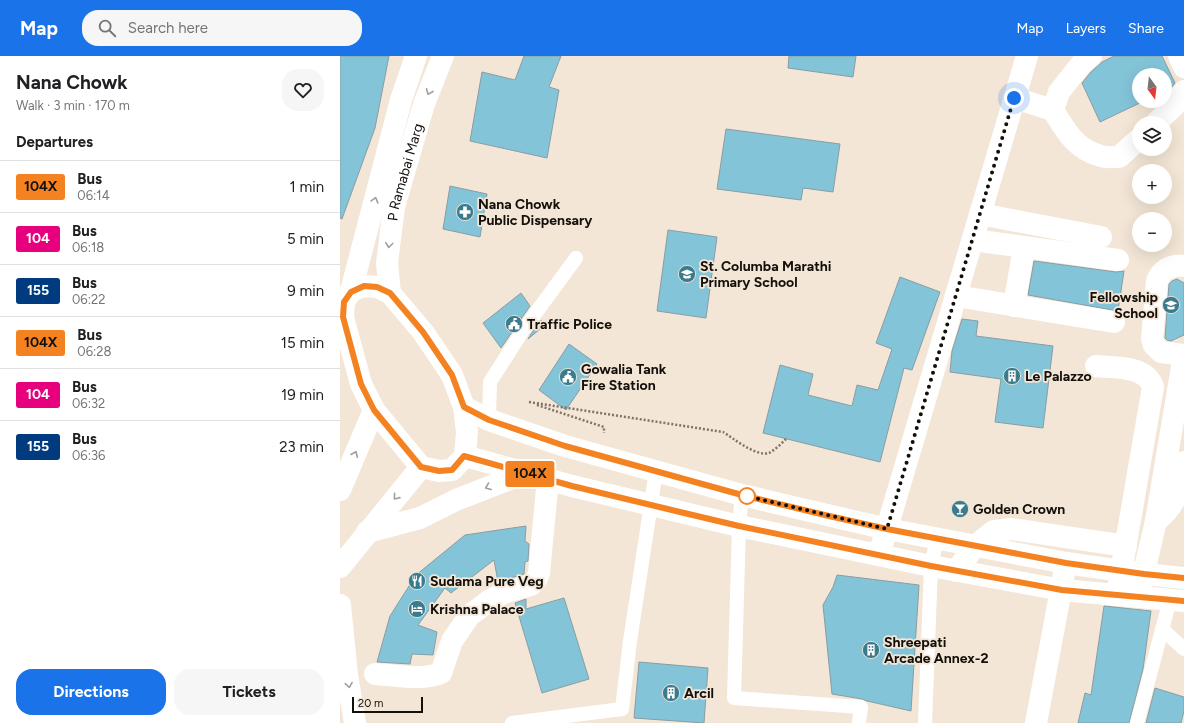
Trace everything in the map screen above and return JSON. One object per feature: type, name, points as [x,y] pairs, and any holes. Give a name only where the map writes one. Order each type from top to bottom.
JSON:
[{"type":"main road","name":"P Ramabai Marg","points":[[416,56],[401,100],[351,292],[344,302],[343,317],[345,339],[361,384],[374,410],[421,467]]},
{"type":"main road","points":[[879,555],[1027,56]]},
{"type":"main road","points":[[1053,110],[1060,92],[1082,63],[1091,56]]},
{"type":"main road","points":[[1179,56],[1184,67]]},
{"type":"main road","name":"P Ramabai Marg","points":[[390,293],[387,263],[394,207],[436,62]]},
{"type":"main road","points":[[1163,116],[1175,105],[1184,91]]},
{"type":"main road","points":[[1014,98],[1053,110],[1066,132],[1077,145],[1088,152],[1102,157],[1119,157],[1132,145]]},
{"type":"main road","points":[[980,214],[1101,237]]},
{"type":"main road","points":[[973,240],[1118,260]]},
{"type":"main road","points":[[1014,306],[1024,247]]},
{"type":"main road","points":[[1138,597],[1156,521],[1184,355],[1161,352],[1156,349],[1152,339],[1157,281],[1160,273],[1177,265],[1184,266]]},
{"type":"main road","points":[[340,567],[421,467],[439,471],[452,470],[464,456],[467,432],[464,407],[452,375],[423,332],[390,293],[377,287],[364,286],[351,292]]},
{"type":"main road","points":[[956,296],[1114,322]]},
{"type":"main road","points":[[1096,366],[1137,370],[1147,376],[1153,387],[1117,595]]},
{"type":"main road","points":[[464,407],[489,420],[565,446],[742,495],[887,529],[937,539],[1066,563],[1184,578]]},
{"type":"main road","points":[[340,490],[374,410]]},
{"type":"main road","points":[[464,456],[548,479],[739,526],[931,566],[1062,590],[1177,601]]},
{"type":"main road","points":[[1156,521],[1166,513],[1180,495],[1184,462]]},
{"type":"main road","points":[[367,532],[420,518],[456,500],[525,473]]},
{"type":"main road","points":[[374,674],[425,677],[440,673],[452,641],[469,616],[490,600],[506,592],[531,585],[536,580],[539,573],[548,479]]},
{"type":"main road","points":[[956,571],[975,546],[994,531],[1011,529],[1126,546]]},
{"type":"main road","points":[[1036,723],[1066,563]]},
{"type":"main road","points":[[340,605],[347,675],[355,723]]},
{"type":"lane","points":[[489,420],[490,382],[528,323],[576,258]]},
{"type":"lane","points":[[512,723],[622,709],[630,641],[656,471]]},
{"type":"lane","points":[[742,495],[739,526],[734,698],[861,707],[859,723]]},
{"type":"lane","points":[[925,723],[931,566],[937,539]]},
{"type":"lane","points":[[1137,723],[1162,629],[1177,601]]},
{"type":"lane","points":[[1162,629],[1184,649]]},
{"type":"path","points":[[607,458],[604,426],[529,402],[723,432],[748,448],[761,453],[769,452],[787,438]]},
{"type":"building","points":[[340,56],[389,56],[375,128],[342,219],[340,218]]},
{"type":"building","points":[[524,56],[561,56],[549,87],[559,90],[547,158],[470,141],[482,72],[515,80]]},
{"type":"building","points":[[789,56],[856,56],[853,77],[788,68]]},
{"type":"building","points":[[1114,56],[1162,56],[1168,68],[1132,68],[1132,107],[1100,122],[1082,83],[1102,62]]},
{"type":"building","points":[[1172,77],[1175,83],[1172,87]]},
{"type":"building","points":[[726,129],[840,144],[833,192],[803,188],[801,200],[717,189]]},
{"type":"building","name":"Nana Chowk Public Dispensary","points":[[450,186],[487,194],[480,237],[443,229]]},
{"type":"building","name":"St. Columba Marathi Primary School","points":[[668,230],[717,237],[706,318],[657,311]]},
{"type":"building","points":[[1034,261],[1116,272],[1124,271],[1118,311],[1028,295]]},
{"type":"building","points":[[900,277],[940,292],[912,370],[904,368],[880,462],[763,433],[780,365],[813,374],[808,395],[852,406],[857,385],[878,390],[892,349],[876,343]]},
{"type":"building","points":[[1177,279],[1184,283],[1184,335],[1171,341],[1165,338],[1169,284]]},
{"type":"building","points":[[521,293],[530,306],[501,348],[483,323]]},
{"type":"building","name":"Le Palazzo","points":[[962,319],[978,321],[976,336],[1053,346],[1043,428],[995,422],[1001,379],[950,372],[952,351]]},
{"type":"building","points":[[541,320],[545,325],[528,339],[531,334]]},
{"type":"building","name":"Gowalia Tank Fire Station","points":[[569,344],[597,364],[566,410],[539,390]]},
{"type":"building","points":[[526,526],[525,541],[529,544],[528,561],[525,562],[524,574],[498,582],[494,560],[451,593],[445,588],[418,625],[437,632],[433,655],[412,654],[410,664],[377,662],[390,616],[416,575],[465,535]]},
{"type":"building","name":"Shreepati Arcade Annex-2","points":[[837,575],[919,585],[911,711],[862,699],[832,694],[823,605],[833,587]]},
{"type":"building","points":[[564,598],[589,679],[542,693],[515,603],[526,599],[526,609]]},
{"type":"building","points":[[1104,606],[1151,611],[1143,669],[1129,723],[1078,723],[1085,693],[1091,695]]},
{"type":"building","name":"Arcil","points":[[639,662],[708,668],[704,723],[634,718]]},
{"type":"building","points":[[1155,688],[1184,697],[1184,711],[1181,723],[1146,723]]},
{"type":"bus line","name":"104X","points":[[1184,578],[1066,563],[887,529],[742,495],[565,446],[489,420],[464,407],[452,375],[423,332],[390,293],[377,287],[364,286],[351,292],[344,302],[343,317],[361,384],[374,410],[421,467],[439,471],[452,470],[464,456],[572,486],[739,526],[931,566],[1062,590],[1184,601]]},
{"type":"place","name":"Nana Chowk Public Dispensary","points":[[465,212]]},
{"type":"place","name":"St. Columba Marathi Primary School","points":[[687,274]]},
{"type":"place","name":"Fellowship School","points":[[1171,305]]},
{"type":"place","name":"Traffic Police","points":[[514,324]]},
{"type":"place","name":"Le Palazzo","points":[[1012,376]]},
{"type":"place","name":"Gowalia Tank Fire Station","points":[[568,377]]},
{"type":"place","name":"Golden Crown","points":[[960,509]]},
{"type":"place","name":"Sudama Pure Veg","points":[[417,581]]},
{"type":"place","name":"Krishna Palace","points":[[417,609]]},
{"type":"place","name":"Shreepati Arcade Annex-2","points":[[871,650]]},
{"type":"place","name":"Arcil","points":[[671,693]]},
{"type":"route","points":[[747,496],[742,495],[887,529],[1014,98]]}]
